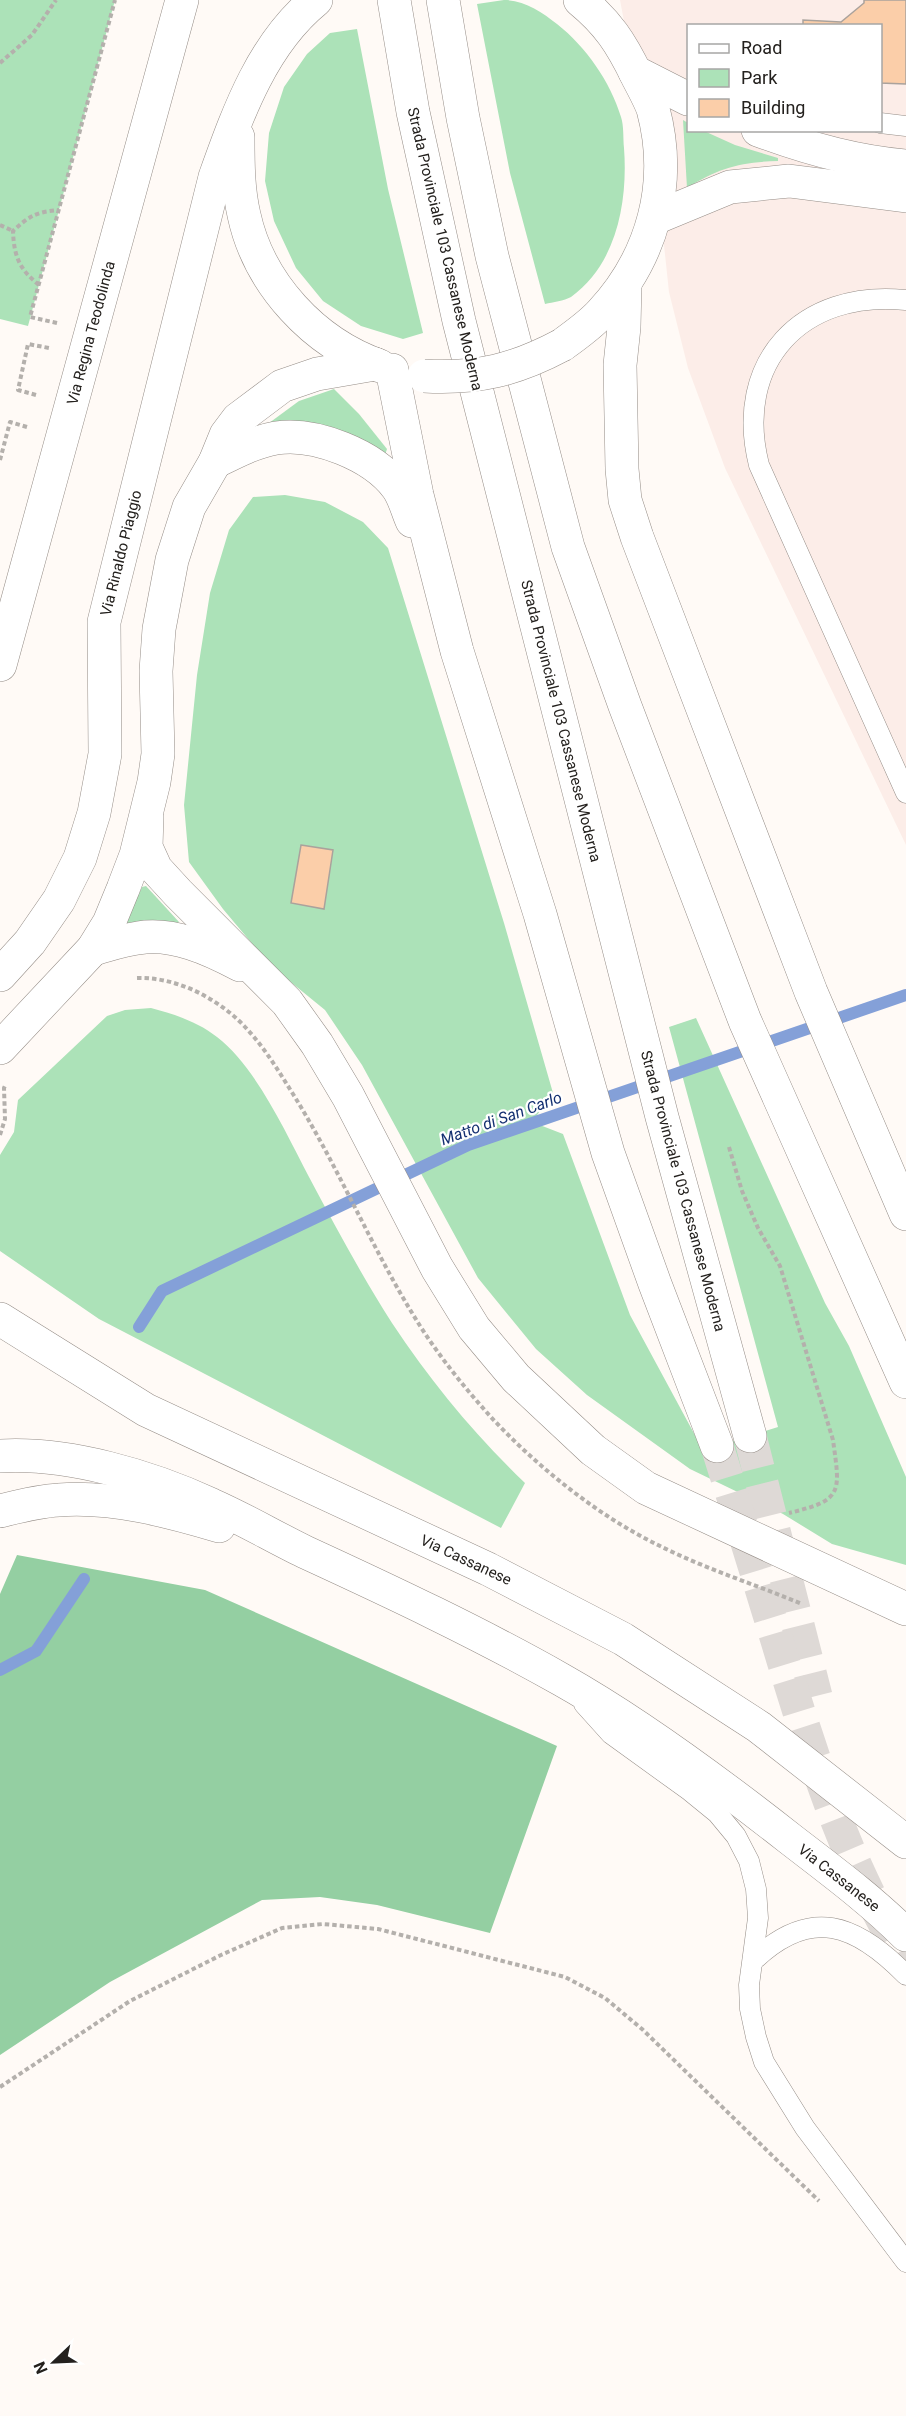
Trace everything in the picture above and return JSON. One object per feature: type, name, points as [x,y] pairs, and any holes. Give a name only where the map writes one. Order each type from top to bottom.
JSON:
[{"type":"main road","name":"Via Regina Teodolinda","points":[[0,665],[182,0]]},
{"type":"main road","name":"Via Rinaldo Piaggio","points":[[0,975],[30,942],[59,900],[80,858],[94,813],[105,754],[104,622],[215,177],[237,114],[266,59],[281,36],[316,0]]},
{"type":"main road","name":"Strada Provinciale 103 Cassanese Moderna","points":[[394,0],[420,147],[459,321],[662,1117],[750,1436]]},
{"type":"main road","points":[[443,0],[463,118],[492,256],[568,547],[629,717],[745,1021],[906,1382]]},
{"type":"main road","points":[[237,114],[238,179],[244,217],[255,250],[273,283],[296,313],[339,347],[383,367],[424,376],[454,378],[503,371],[536,359],[562,345],[600,315],[625,284],[637,263],[656,218],[660,179],[659,142],[652,107],[617,36],[580,0]]},
{"type":"main road","points":[[635,72],[687,98]]},
{"type":"main road","points":[[770,132],[808,138],[875,163],[906,166]]},
{"type":"main road","points":[[656,218],[730,187],[789,181],[906,196]]},
{"type":"main road","points":[[625,284],[620,365],[622,469],[625,500],[782,918],[906,1214]]},
{"type":"main road","points":[[0,1048],[93,949],[109,923],[136,855],[154,782],[158,754],[156,671],[159,629],[165,593],[189,507],[215,462],[226,435],[238,419],[268,394],[282,386],[317,374],[383,367]]},
{"type":"main road","points":[[383,367],[457,651],[540,914],[608,1153],[717,1446]]},
{"type":"main road","points":[[215,462],[252,444],[293,437],[335,445],[355,453],[397,487],[438,577]]},
{"type":"main road","points":[[147,814],[146,847],[156,869],[287,1002],[317,1044],[348,1096],[436,1268],[474,1328],[516,1378],[593,1450],[646,1488],[906,1609]]},
{"type":"main road","points":[[93,949],[140,937],[166,938],[214,951],[259,975]]},
{"type":"main road","name":"Via Cassanese","points":[[0,1319],[146,1410],[315,1491],[488,1569],[623,1639],[759,1727],[906,1842]]},
{"type":"main road","name":"Via Cassanese","points":[[0,1456],[21,1455],[71,1461],[154,1483],[211,1504],[303,1551],[390,1590],[565,1682],[632,1725],[741,1801],[883,1912],[906,1935]]},
{"type":"main road","points":[[0,1511],[61,1500],[138,1506],[205,1522],[303,1551]]},
{"type":"lane","points":[[882,123],[906,126]]},
{"type":"lane","points":[[906,300],[873,298],[848,301],[831,307],[801,324],[787,337],[765,367],[754,399],[752,428],[759,465],[906,793]]},
{"type":"lane","points":[[565,1682],[610,1734],[690,1791],[717,1813],[736,1836],[749,1861],[756,1888],[758,1918],[749,1985],[750,2009],[764,2062],[805,2128],[906,2262]]},
{"type":"lane","points":[[754,1960],[770,1945],[789,1933],[810,1927],[831,1927],[847,1931],[866,1941],[906,1975]]},
{"type":"path","points":[[0,63],[32,35],[56,0]]},
{"type":"path","points":[[64,325],[30,316],[115,0]]},
{"type":"path","points":[[39,285],[22,270],[14,251],[13,231],[28,216],[44,211],[59,210]]},
{"type":"path","points":[[0,225],[13,231]]},
{"type":"path","points":[[36,394],[18,390],[28,344],[58,350]]},
{"type":"path","points":[[0,460],[10,422],[28,427]]},
{"type":"path","points":[[128,980],[155,978],[183,986],[211,999],[255,1038],[310,1120],[372,1238]]},
{"type":"path","points":[[729,1147],[742,1191],[758,1228],[780,1266],[833,1440],[837,1469],[836,1489],[829,1500],[816,1507],[783,1514]]},
{"type":"path","points":[[0,2087],[130,2001],[221,1954],[282,1928],[323,1924],[378,1929],[565,1977],[605,1998],[642,2029],[843,2222],[872,2217]]},
{"type":"shaded area","points":[[620,0],[906,0],[906,845],[725,468],[688,368],[669,292],[661,217]]},
{"type":"green space","points":[[0,0],[115,0],[28,326],[0,319]]},
{"type":"green space","points":[[504,0],[526,4],[539,11],[578,43],[604,78],[623,124],[624,189],[616,230],[609,249],[587,283],[571,297],[545,304],[510,173],[477,4]]},
{"type":"green space","points":[[357,29],[388,189],[423,333],[403,339],[361,326],[323,301],[296,268],[274,221],[265,181],[269,133],[284,87],[307,54],[330,33]]},
{"type":"green space","points":[[683,120],[687,122],[687,132],[706,132],[735,145],[778,158],[778,161],[730,167],[709,175],[687,188]]},
{"type":"green space","points":[[334,389],[359,414],[387,449],[385,455],[265,426],[299,401]]},
{"type":"green space","points":[[285,495],[325,502],[363,522],[388,548],[504,923],[553,1093],[532,1122],[563,1134],[630,1315],[703,1450],[778,1427],[669,1027],[696,1018],[825,1303],[849,1346],[906,1477],[906,1565],[832,1544],[783,1514],[690,1469],[587,1395],[536,1349],[478,1278],[362,1065],[325,1010],[271,966],[223,909],[189,862],[184,805],[197,675],[210,593],[229,530],[253,497]]},
{"type":"green space","points":[[146,886],[179,922],[176,924],[125,924],[142,887]]},
{"type":"green space","points":[[151,1008],[186,1019],[202,1027],[217,1037],[245,1065],[280,1121],[349,1251],[392,1323],[454,1407],[525,1483],[501,1528],[99,1319],[0,1251],[0,1155],[14,1132],[18,1100],[107,1016],[125,1010]]},
{"type":"green space","points":[[17,1555],[205,1590],[557,1746],[490,1933],[377,1905],[320,1897],[262,1900],[110,1982],[0,2055],[0,1594]]},
{"type":"building","points":[[864,0],[906,0],[906,84],[882,83],[882,24],[803,24],[803,20],[841,22],[864,3]]},
{"type":"building","points":[[301,845],[333,850],[324,909],[291,903]]},
{"type":"waterway","name":"Matto di San Carlo","points":[[139,1327],[162,1291],[468,1145],[906,995]]},
{"type":"waterway","name":"Matto di San Carlo","points":[[0,1670],[36,1651],[84,1579]]},
{"type":"tunnel","points":[[750,1436],[816,1696]]},
{"type":"tunnel","points":[[717,1446],[822,1781],[867,1891],[906,1960]]}]
